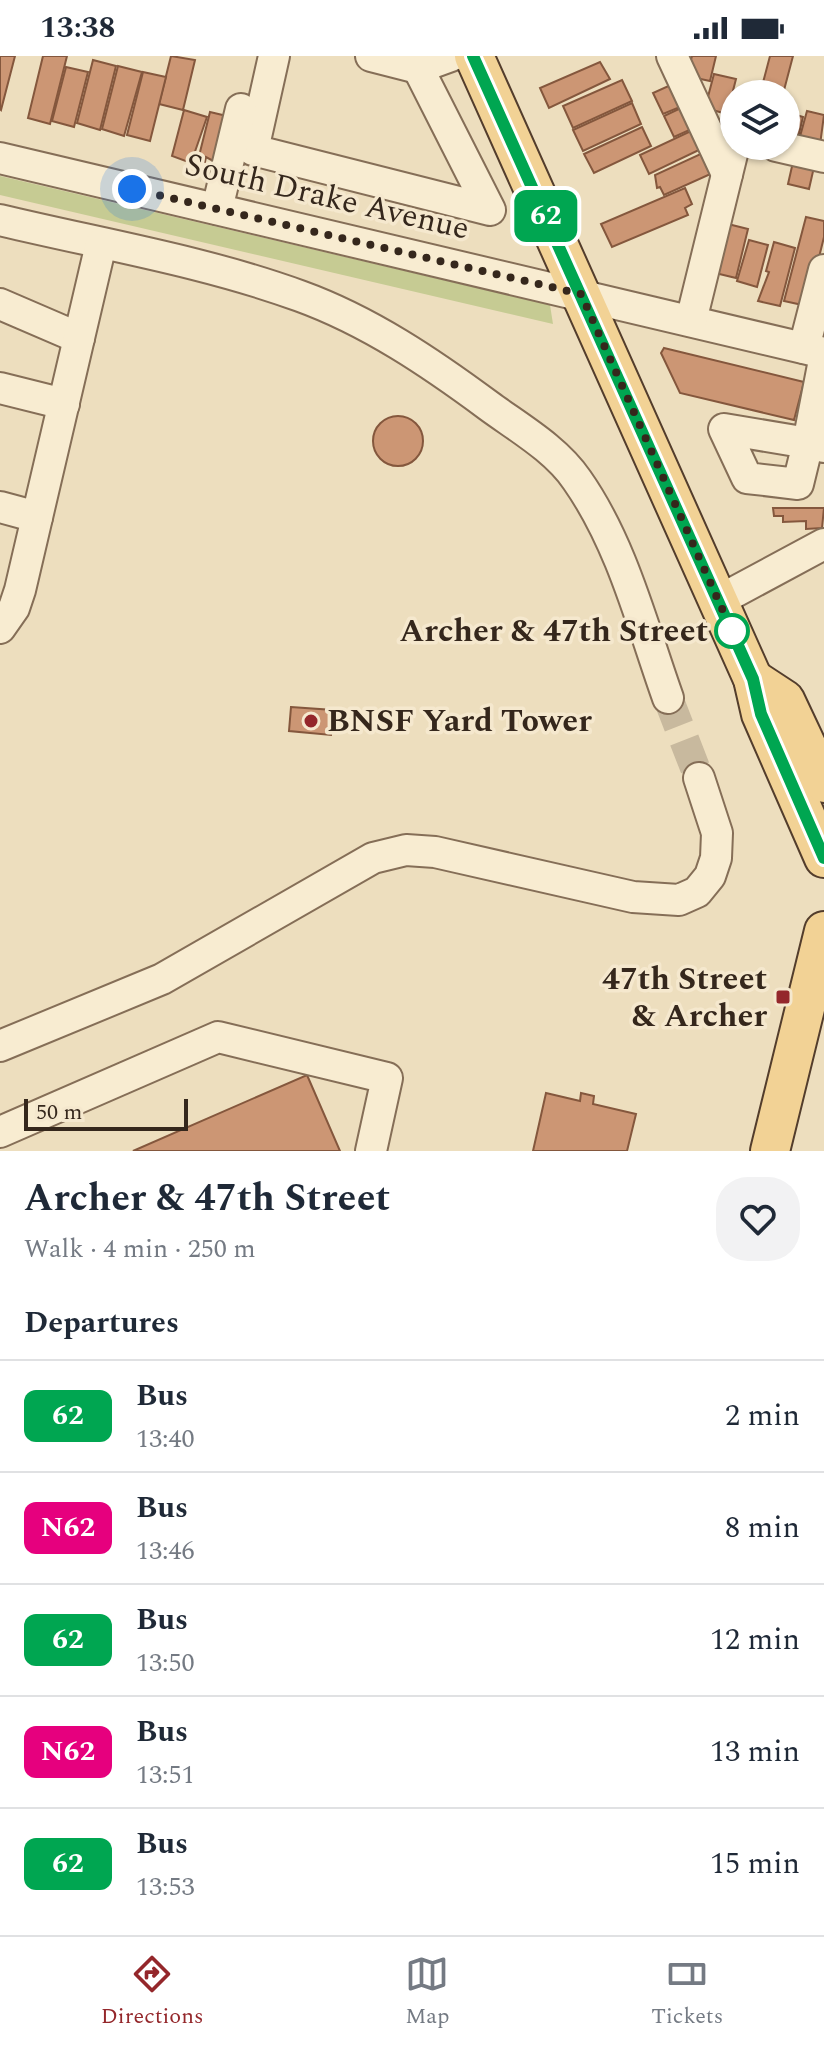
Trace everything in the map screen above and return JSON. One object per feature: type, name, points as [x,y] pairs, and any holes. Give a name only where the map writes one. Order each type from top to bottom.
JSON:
[{"type":"main road","points":[[474,56],[753,679],[761,714],[824,858]]},
{"type":"main road","points":[[753,679],[785,700],[824,716]]},
{"type":"main road","points":[[785,700],[824,783]]},
{"type":"main road","points":[[770,1151],[824,931]]},
{"type":"street","points":[[217,209],[254,56]]},
{"type":"street","points":[[274,56],[253,150],[490,210],[418,68]]},
{"type":"street","points":[[371,56],[418,68],[451,56]]},
{"type":"street","points":[[672,56],[720,133]]},
{"type":"street","points":[[800,152],[824,157]]},
{"type":"street","name":"South Drake Avenue","points":[[0,158],[581,294],[817,354]]},
{"type":"street","points":[[691,321],[731,160]]},
{"type":"street","points":[[0,220],[244,277],[303,297],[419,357],[539,441],[576,478],[609,533],[668,698]]},
{"type":"street","points":[[0,628],[14,608],[101,244]]},
{"type":"street","points":[[816,445],[817,354],[824,270]]},
{"type":"street","points":[[0,304],[79,338]]},
{"type":"street","points":[[0,388],[64,404]]},
{"type":"street","points":[[0,507],[37,517]]},
{"type":"street","points":[[718,601],[824,544]]},
{"type":"street","points":[[0,1046],[162,979],[373,858],[406,850],[435,852],[633,897],[679,900],[697,892],[710,876],[716,858],[717,833],[699,778]]},
{"type":"street","points":[[0,1132],[218,1037],[387,1078],[371,1151]]},
{"type":"green space","points":[[0,176],[550,305],[553,324],[0,195]]},
{"type":"building","points":[[0,56],[15,56],[1,110],[0,109]]},
{"type":"building","points":[[43,56],[67,56],[50,124],[28,118]]},
{"type":"building","points":[[171,56],[195,60],[183,110],[159,104]]},
{"type":"building","points":[[692,56],[716,56],[710,81],[691,77],[688,70]]},
{"type":"building","points":[[770,56],[793,56],[787,80],[764,80]]},
{"type":"building","points":[[93,60],[116,66],[100,130],[77,123]]},
{"type":"building","points":[[600,62],[610,79],[549,108],[540,88]]},
{"type":"building","points":[[118,66],[142,72],[124,136],[102,129]]},
{"type":"building","points":[[66,67],[88,72],[74,127],[52,121]]},
{"type":"building","points":[[143,72],[166,77],[150,141],[127,135]]},
{"type":"building","points":[[714,74],[736,79],[720,80],[720,112],[705,108]]},
{"type":"building","points":[[622,80],[632,101],[573,128],[563,106]]},
{"type":"building","points":[[675,83],[685,105],[663,114],[653,93]]},
{"type":"building","points":[[632,103],[641,124],[583,151],[573,130]]},
{"type":"building","points":[[685,106],[694,128],[674,137],[664,116]]},
{"type":"building","points":[[184,110],[207,117],[191,163],[172,156]]},
{"type":"building","points":[[807,111],[824,115],[820,145],[800,140]]},
{"type":"building","points":[[210,112],[231,117],[217,163],[206,157],[205,162],[198,160]]},
{"type":"building","points":[[642,127],[651,146],[594,173],[584,154]]},
{"type":"building","points":[[693,130],[701,149],[649,174],[640,155]]},
{"type":"building","points":[[707,151],[715,172],[664,195],[660,187],[657,188],[655,175]]},
{"type":"building","points":[[793,162],[814,167],[809,189],[788,184]]},
{"type":"building","points":[[685,188],[692,204],[685,208],[688,215],[612,247],[601,224]]},
{"type":"building","points":[[806,217],[824,221],[824,237],[807,306],[784,301]]},
{"type":"building","points":[[724,223],[748,229],[736,278],[711,272]]},
{"type":"building","points":[[749,240],[768,245],[757,287],[737,281]]},
{"type":"building","points":[[774,242],[795,248],[780,306],[758,301],[769,272],[766,271]]},
{"type":"building","points":[[664,348],[804,382],[794,420],[680,393],[661,353]]},
{"type":"building","points":[[398,416],[416,423],[423,441],[416,459],[398,466],[380,459],[373,441],[380,423]]},
{"type":"building","points":[[773,508],[824,508],[822,528],[806,529],[806,521],[783,522],[783,516],[774,516]]},
{"type":"building","name":"BNSF Yard Tower","points":[[291,707],[333,710],[331,735],[289,731]]},
{"type":"building","points":[[307,1075],[340,1151],[133,1151]]},
{"type":"building","points":[[546,1093],[580,1101],[581,1093],[594,1096],[593,1104],[636,1114],[627,1151],[533,1151]]},
{"type":"tunnel","points":[[668,698],[699,778]]},
{"type":"bus line","name":"62","points":[[473,56],[753,679],[761,714],[824,858]]},
{"type":"place","name":"Archer & 47th Street","points":[[732,631]]},
{"type":"place","name":"BNSF Yard Tower","points":[[311,721]]},
{"type":"place","name":"47th Street & Archer","points":[[783,997]]},
{"type":"route","points":[[132,189],[581,294],[732,631]]}]
